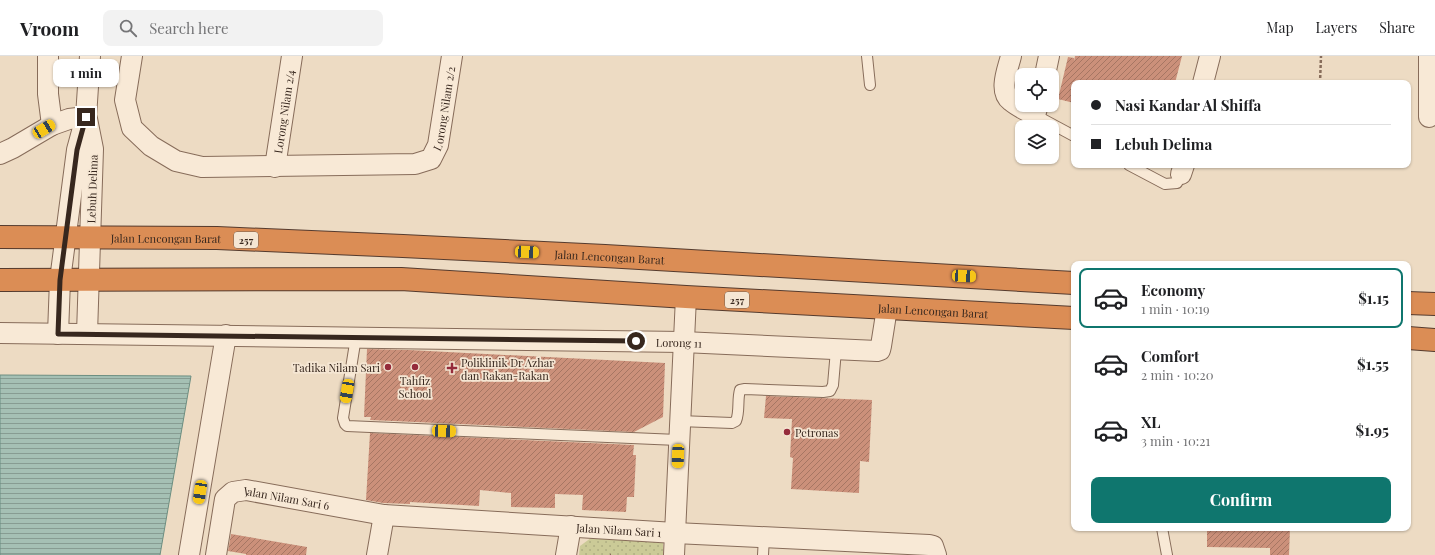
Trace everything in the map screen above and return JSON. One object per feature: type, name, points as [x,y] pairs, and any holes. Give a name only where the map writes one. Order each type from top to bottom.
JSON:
[{"type":"highway","name":"Jalan Lencongan Barat","points":[[0,237],[217,238],[410,246],[1071,283]]},
{"type":"highway","name":"Jalan Lencongan Barat","points":[[0,280],[401,279],[686,297],[1071,318]]},
{"type":"highway","points":[[1411,303],[1435,304]]},
{"type":"highway","points":[[1411,338],[1435,340]]},
{"type":"street","points":[[48,56],[48,94],[52,125]]},
{"type":"street","name":"Lebuh Delima","points":[[58,334],[60,280],[77,150],[86,117],[90,56]]},
{"type":"street","points":[[132,56],[125,100],[132,128],[151,146],[176,161],[202,167],[275,167]]},
{"type":"street","name":"Lorong Nilam 2/4","points":[[275,167],[292,56]]},
{"type":"street","name":"Lorong Nilam 2/2","points":[[275,167],[415,164],[431,160],[438,145],[452,56]]},
{"type":"street","points":[[1011,56],[1005,82],[1005,92],[1010,100],[1015,102]]},
{"type":"street","points":[[1046,68],[1049,56]]},
{"type":"street","points":[[1204,80],[1210,56]]},
{"type":"street","points":[[1429,56],[1429,117]]},
{"type":"street","points":[[0,154],[52,125],[69,119],[86,117]]},
{"type":"street","name":"Lebuh Delima","points":[[86,117],[93,149],[87,334]]},
{"type":"street","points":[[674,555],[686,297]]},
{"type":"street","name":"Lorong 11","points":[[0,333],[683,342],[877,351],[880,350],[881,346],[887,308]]},
{"type":"street","points":[[190,555],[226,335]]},
{"type":"street","name":"Jalan Nilam Sari 6","points":[[216,555],[225,499],[233,492],[246,490],[384,515]]},
{"type":"street","points":[[377,555],[384,515]]},
{"type":"street","name":"Jalan Nilam Sari 1","points":[[384,515],[675,533],[764,546],[853,548],[931,546],[936,555]]},
{"type":"street","points":[[566,555],[571,526]]},
{"type":"lane","points":[[867,56],[870,85]]},
{"type":"lane","points":[[1039,112],[1071,134]]},
{"type":"lane","points":[[1135,168],[1165,184],[1177,183],[1182,170]]},
{"type":"lane","points":[[356,337],[342,418],[347,426],[679,430],[732,423],[736,421],[738,416],[740,390],[830,391],[833,385],[836,350]]},
{"type":"lane","points":[[1163,531],[1167,555]]},
{"type":"path","points":[[1320,80],[1321,56]]},
{"type":"shaded area","points":[[0,375],[191,376],[160,555],[0,555]]},
{"type":"shaded area","points":[[595,535],[663,543],[663,555],[579,555],[580,546]]},
{"type":"building","points":[[1075,56],[1182,56],[1176,80],[1071,80],[1071,102],[1059,99],[1059,95],[1068,57],[1074,58],[1074,61]]},
{"type":"building","points":[[367,349],[665,363],[663,417],[634,432],[370,420],[371,417],[364,417]]},
{"type":"building","points":[[766,396],[872,400],[869,462],[860,461],[859,493],[791,489],[793,458],[790,457],[792,419],[764,418]]},
{"type":"building","points":[[370,433],[634,445],[633,455],[636,455],[634,497],[627,497],[626,512],[582,510],[583,495],[555,494],[555,508],[511,507],[511,493],[480,490],[479,506],[410,502],[410,504],[383,503],[366,500]]},
{"type":"building","points":[[1207,531],[1290,531],[1289,555],[1270,555],[1270,548],[1207,547]]},
{"type":"building","points":[[231,534],[307,547],[306,555],[246,555],[228,551]]},
{"type":"place","name":"Tadika Nilam Sari","points":[[388,367]]},
{"type":"place","name":"Tahfiz School","points":[[415,367]]},
{"type":"place","name":"Poliklinik Dr Azhar dan Rakan-Rakan","points":[[452,368]]},
{"type":"place","name":"Petronas","points":[[787,432]]},
{"type":"route","points":[[86,117],[77,150],[60,280],[58,334],[636,341]]}]
